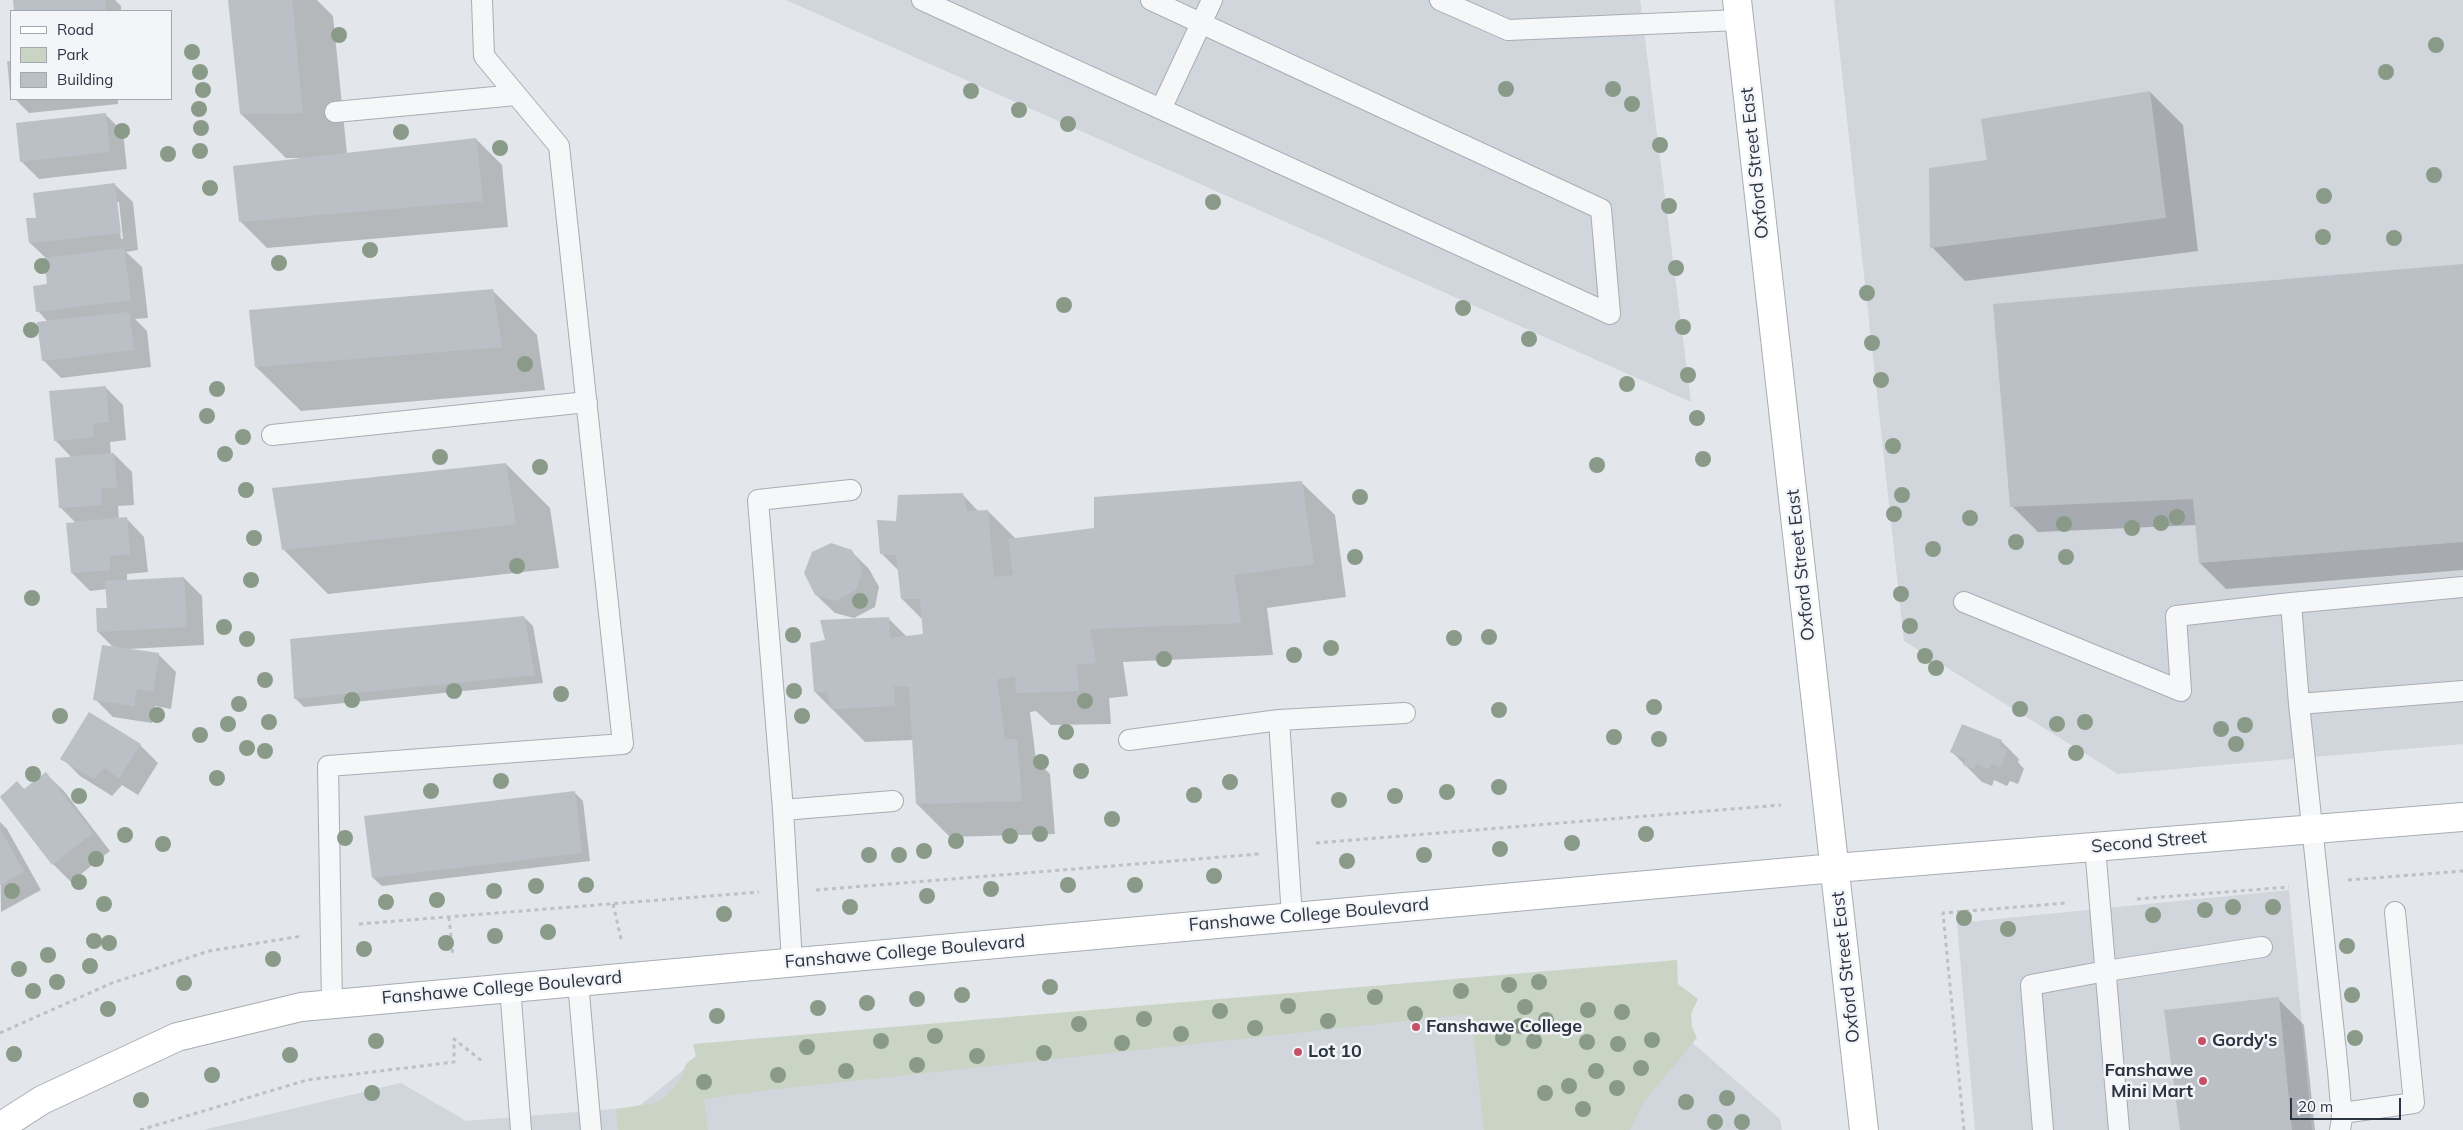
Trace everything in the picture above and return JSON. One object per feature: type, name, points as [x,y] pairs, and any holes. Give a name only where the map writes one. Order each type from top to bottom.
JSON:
[{"type":"street","name":"Oxford Street East","points":[[1738,10],[1864,1130]]},
{"type":"street","name":"Second Street","points":[[1835,868],[2463,817]]},
{"type":"street","name":"Fanshawe College Boulevard","points":[[0,1127],[42,1100],[177,1037],[301,1007],[1835,868]]},
{"type":"lane","points":[[332,1004],[328,766],[623,744],[559,146],[484,56],[482,0]]},
{"type":"lane","points":[[922,0],[1610,314],[1601,209],[1151,0]]},
{"type":"lane","points":[[1161,109],[1212,0]]},
{"type":"lane","points":[[1440,0],[1508,30],[1738,10]]},
{"type":"lane","points":[[335,112],[516,95]]},
{"type":"lane","points":[[272,435],[587,402]]},
{"type":"lane","points":[[792,962],[783,810],[758,500],[851,490]]},
{"type":"lane","points":[[1964,602],[2181,692],[2176,616],[2463,587]]},
{"type":"lane","points":[[2291,603],[2299,704],[2314,829],[2341,1121],[2414,1104],[2395,912]]},
{"type":"lane","points":[[2299,704],[2463,691]]},
{"type":"lane","points":[[1129,740],[1279,720],[1405,713]]},
{"type":"lane","points":[[1279,720],[1292,917]]},
{"type":"lane","points":[[783,810],[893,801]]},
{"type":"lane","points":[[2095,847],[2119,1130]]},
{"type":"lane","points":[[2043,1130],[2030,985],[2106,970],[2262,947]]},
{"type":"lane","points":[[578,982],[591,1130]]},
{"type":"lane","points":[[510,987],[521,1130]]},
{"type":"path","points":[[1315,844],[1781,805]]},
{"type":"path","points":[[806,891],[1262,853]]},
{"type":"path","points":[[2344,880],[2463,870]]},
{"type":"path","points":[[2137,900],[2297,886]]},
{"type":"path","points":[[353,925],[765,892]]},
{"type":"path","points":[[1964,1130],[1943,913],[2066,903]]},
{"type":"path","points":[[613,904],[622,943]]},
{"type":"path","points":[[449,917],[453,957]]},
{"type":"path","points":[[0,1033],[112,983],[209,951],[306,936]]},
{"type":"path","points":[[140,1130],[307,1080],[454,1062],[454,1039],[482,1061]]},
{"type":"shaded area","points":[[786,0],[1640,0],[1691,402]]},
{"type":"shaded area","points":[[1834,0],[2463,0],[2463,744],[2118,774],[1904,641]]},
{"type":"shaded area","points":[[2289,890],[2312,1130],[1975,1130],[1957,923]]},
{"type":"shaded area","name":"Fanshawe College","points":[[1628,987],[1780,1119],[1782,1130],[203,1130],[401,1083],[466,1121],[638,1107],[688,1066]]},
{"type":"green space","points":[[1677,960],[1678,984],[1698,999],[1691,1014],[1692,1027],[1697,1038],[1644,1101],[1630,1130],[1484,1130],[1471,1014],[768,1090],[704,1099],[708,1130],[618,1130],[616,1109],[656,1103],[663,1099],[680,1081],[686,1064],[696,1056],[693,1044]]},
{"type":"building","points":[[13,0],[105,0],[106,10],[14,10]]},
{"type":"building","points":[[228,0],[292,0],[303,113],[240,114]]},
{"type":"building","points":[[7,61],[10,61],[10,92]]},
{"type":"building","points":[[2150,91],[2166,218],[1930,248],[1929,168],[1987,160],[1981,119]]},
{"type":"building","points":[[106,113],[110,152],[20,162],[16,123]]},
{"type":"building","points":[[476,138],[483,201],[239,222],[233,166]]},
{"type":"building","points":[[115,183],[121,233],[29,243],[26,218],[36,218],[33,193]]},
{"type":"building","points":[[124,248],[131,300],[36,312],[33,286],[47,284],[44,258]]},
{"type":"building","points":[[2463,264],[2463,542],[2199,563],[2193,499],[2010,507],[1993,304]]},
{"type":"building","points":[[493,289],[502,347],[255,367],[249,310]]},
{"type":"building","points":[[129,312],[134,350],[42,361],[37,322]]},
{"type":"building","points":[[106,386],[109,422],[93,424],[94,437],[54,441],[49,391]]},
{"type":"building","points":[[114,453],[117,487],[101,488],[102,505],[59,508],[55,458]]},
{"type":"building","points":[[506,463],[516,524],[282,550],[272,488]]},
{"type":"building","points":[[1302,481],[1314,564],[1234,575],[1241,623],[1090,629],[1096,663],[1076,665],[1079,691],[1016,693],[1015,676],[997,679],[1005,739],[1017,739],[1022,801],[916,804],[909,687],[894,686],[895,706],[831,709],[827,692],[814,692],[810,643],[825,640],[820,620],[889,617],[890,638],[923,634],[920,599],[901,599],[896,555],[880,554],[877,520],[896,521],[898,495],[963,493],[967,511],[988,510],[994,577],[1013,575],[1008,539],[1094,528],[1094,497]]},
{"type":"building","points":[[127,517],[130,554],[110,556],[110,570],[71,573],[66,523]]},
{"type":"building","points":[[831,543],[852,550],[862,569],[857,589],[836,601],[815,595],[804,573],[812,552]]},
{"type":"building","points":[[184,577],[187,627],[97,632],[96,608],[107,608],[105,581]]},
{"type":"building","points":[[524,616],[535,675],[294,699],[290,639]]},
{"type":"building","points":[[102,645],[159,653],[153,692],[137,689],[134,706],[93,700]]},
{"type":"building","points":[[89,712],[141,744],[119,778],[104,768],[94,779],[60,759]]},
{"type":"building","points":[[1962,724],[2002,740],[1999,746],[2007,750],[2000,767],[1992,764],[1989,769],[1976,764],[1974,769],[1963,765],[1966,759],[1950,752]]},
{"type":"building","points":[[46,772],[93,833],[52,865],[0,797],[17,781],[24,789]]},
{"type":"building","points":[[575,791],[582,853],[372,878],[364,816]]},
{"type":"building","points":[[0,829],[24,872],[0,885]]},
{"type":"building","points":[[2279,997],[2292,1130],[2180,1130],[2164,1010]]},
{"type":"place","name":"Fanshawe College","points":[[1416,1027]]},
{"type":"place","name":"Gordy's","points":[[2202,1041]]},
{"type":"place","name":"Lot 10","points":[[1298,1052]]},
{"type":"place","name":"Fanshawe Mini Mart","points":[[2203,1081]]}]
